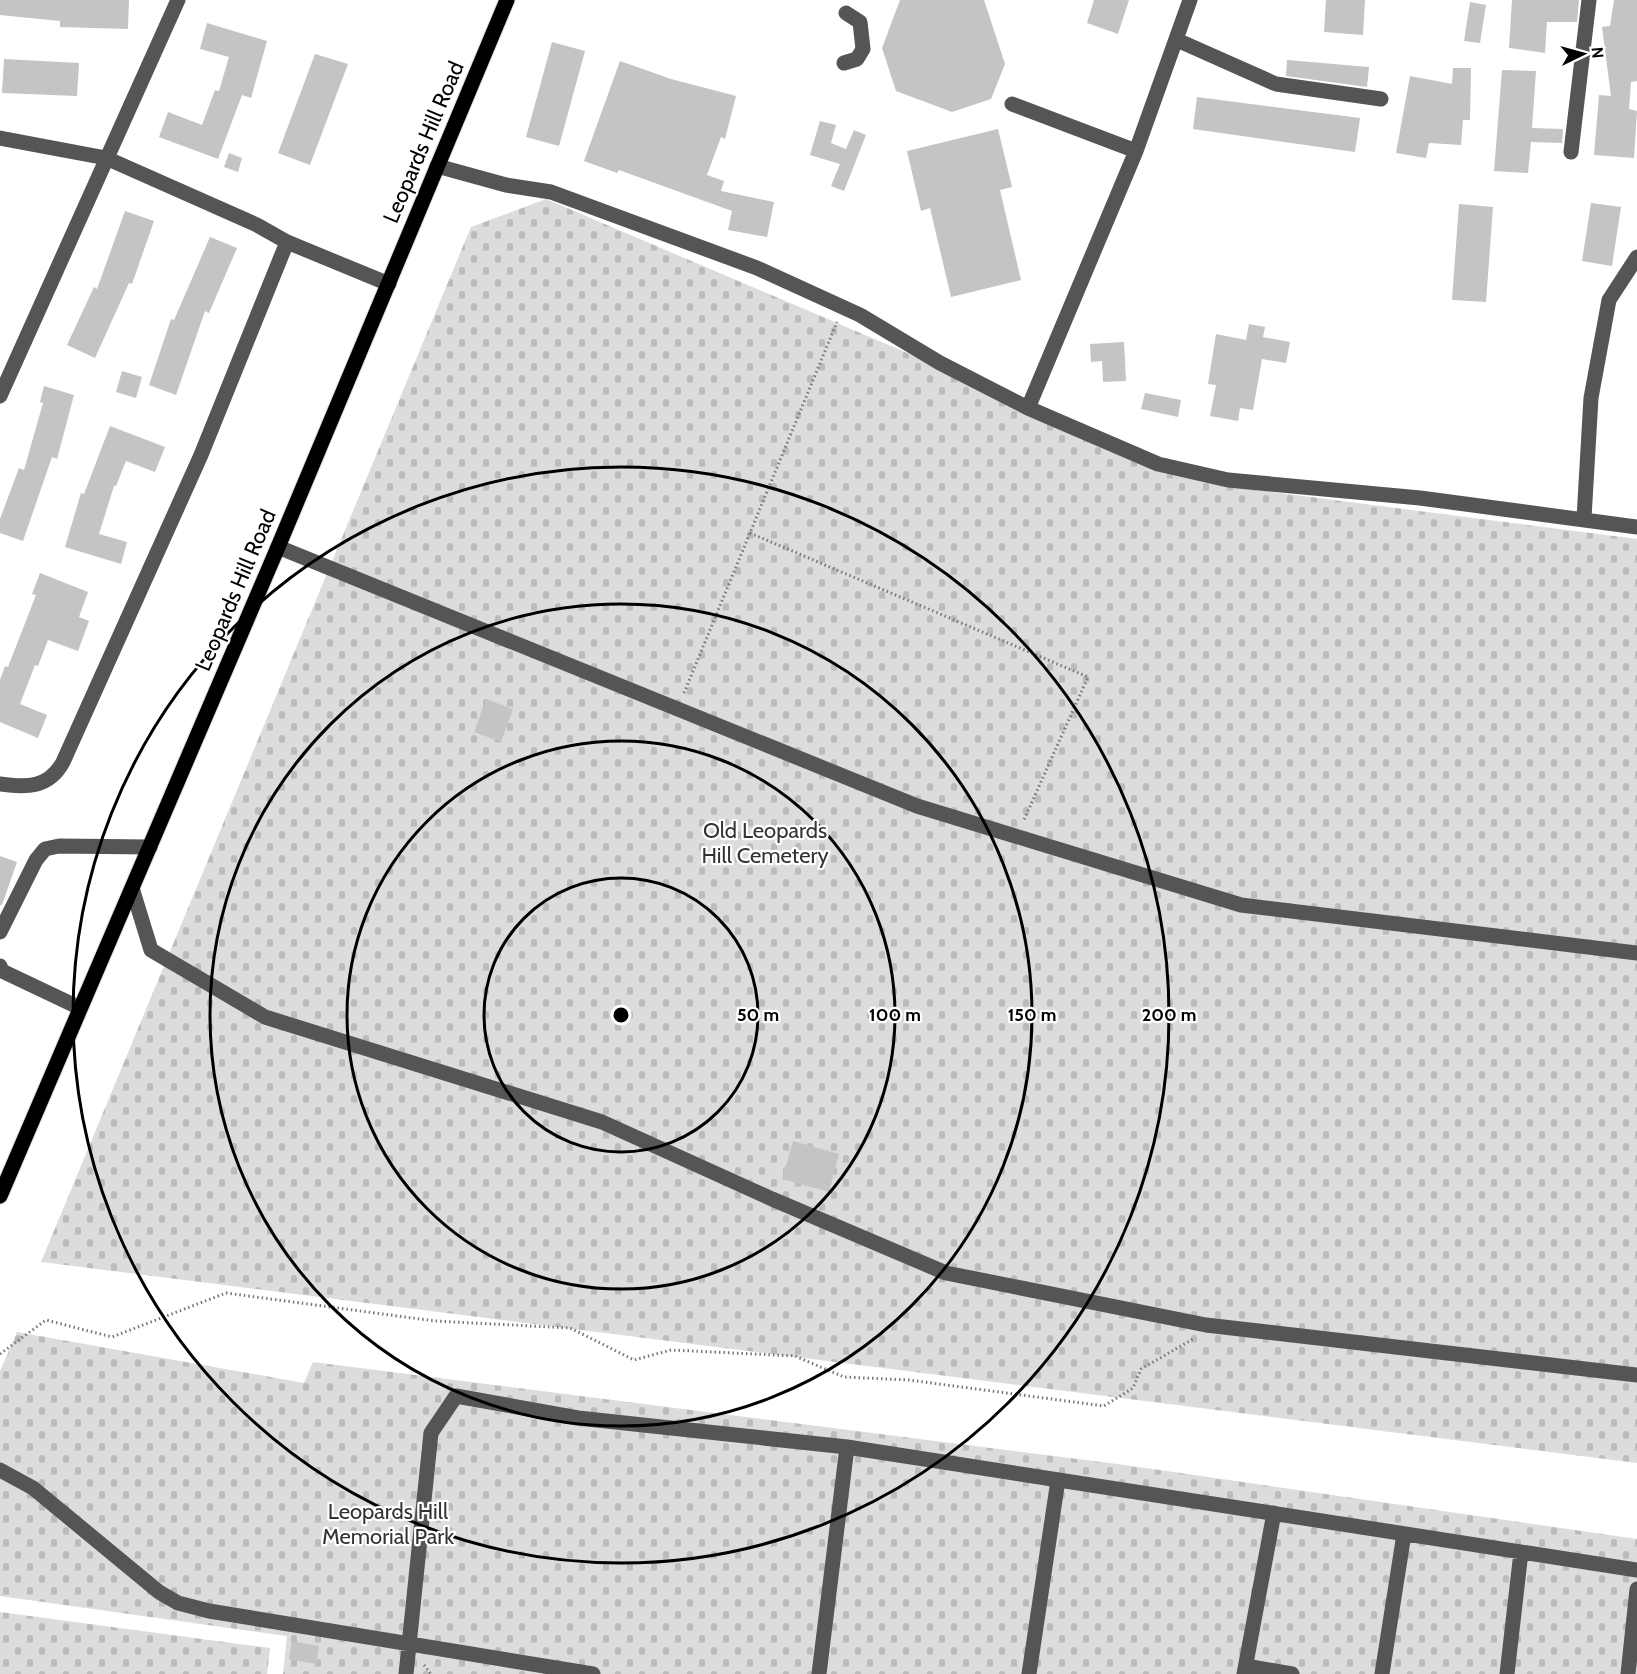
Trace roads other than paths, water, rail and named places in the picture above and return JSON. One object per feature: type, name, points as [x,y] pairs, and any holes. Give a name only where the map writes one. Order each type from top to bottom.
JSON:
[{"type":"main road","name":"Leopards Hill Road","points":[[0,1196],[278,547],[507,0]]},
{"type":"street","points":[[0,396],[178,0]]},
{"type":"street","points":[[1028,408],[1136,151],[1190,0]]},
{"type":"street","points":[[1571,152],[1589,0]]},
{"type":"street","points":[[844,63],[857,59],[863,49],[860,22],[846,14]]},
{"type":"street","points":[[1177,40],[1276,84],[1381,99]]},
{"type":"street","points":[[1012,104],[1136,151]]},
{"type":"street","points":[[0,138],[106,158],[257,225],[286,242],[389,284]]},
{"type":"street","points":[[437,166],[506,184],[551,192],[616,214],[683,243],[757,268],[888,330],[940,363],[1028,408],[1158,464],[1228,480],[1420,498],[1584,518],[1637,527]]},
{"type":"street","points":[[0,784],[24,788],[46,782],[60,767],[201,455],[286,242]]},
{"type":"street","points":[[1584,518],[1591,398],[1609,300],[1637,257]]},
{"type":"street","points":[[278,547],[917,806],[1241,905],[1637,954]]},
{"type":"street","points":[[0,932],[36,860],[45,849],[59,846],[150,847]]},
{"type":"street","points":[[132,888],[151,951],[265,1017],[602,1122],[946,1273],[1206,1325],[1637,1375]]},
{"type":"street","points":[[0,966],[2,971],[80,1008]]},
{"type":"street","points":[[406,1674],[431,1433],[456,1396],[578,1418],[848,1446],[1637,1570]]},
{"type":"street","points":[[819,1674],[848,1446]]},
{"type":"street","points":[[0,1470],[33,1488],[151,1586],[178,1603],[209,1611],[593,1674]]},
{"type":"street","points":[[1029,1674],[1058,1480]]},
{"type":"street","points":[[1274,1513],[1245,1670],[1292,1674]]},
{"type":"street","points":[[1382,1674],[1404,1534]]},
{"type":"street","points":[[1507,1674],[1521,1552]]},
{"type":"street","points":[[1628,1674],[1637,1589]]},
{"type":"park label","name":"Old Leopards Hill Cemetery","points":[[765,842]]},
{"type":"park label","name":"Leopards Hill Memorial Park","points":[[388,1524]]}]
